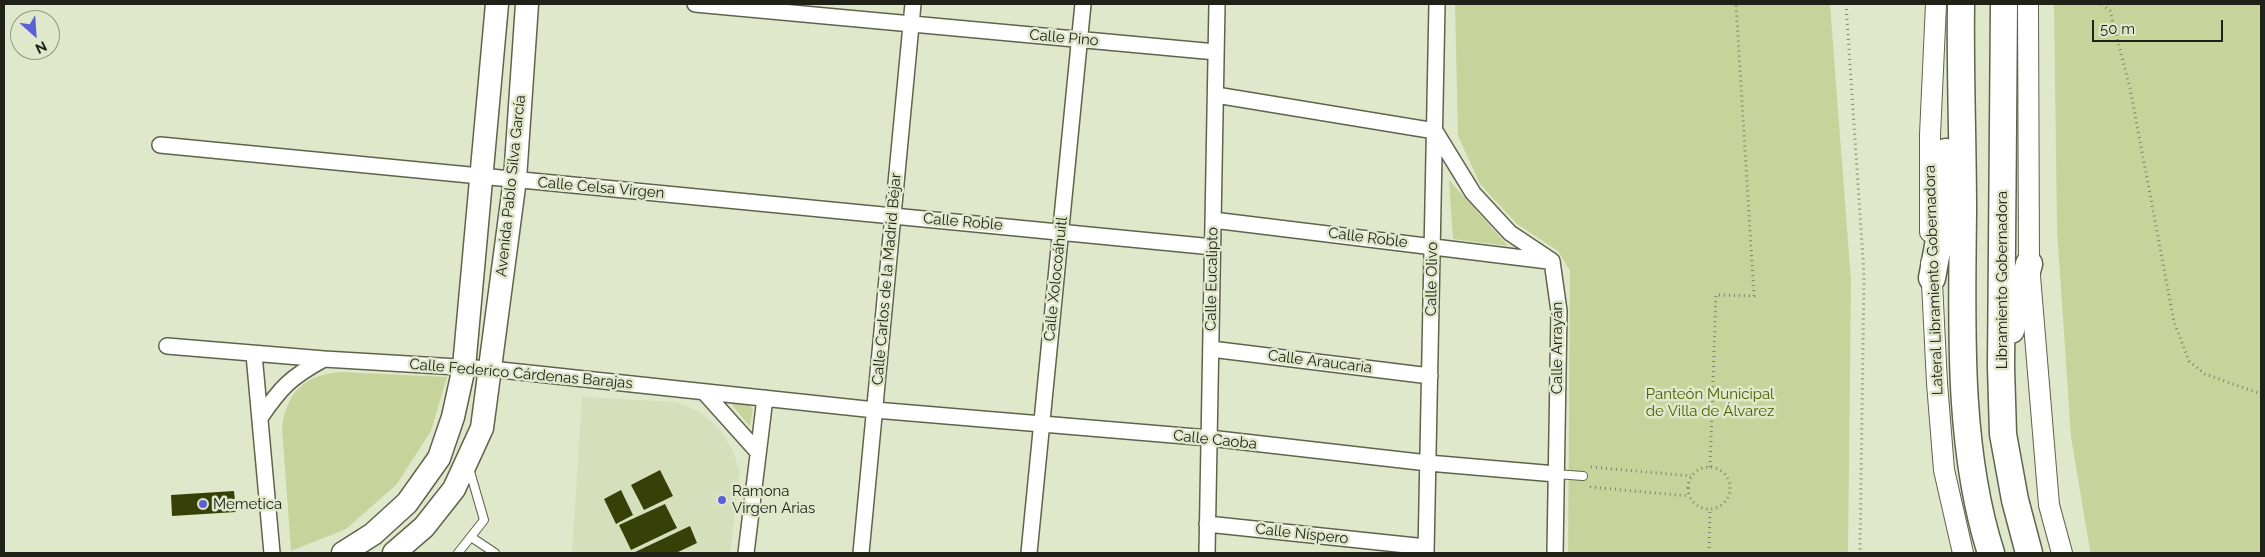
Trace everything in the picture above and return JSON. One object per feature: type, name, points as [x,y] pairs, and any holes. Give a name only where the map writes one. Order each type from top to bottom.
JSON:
[{"type":"highway","points":[[1961,4],[1962,337],[1969,438],[1982,526],[1991,553]]},
{"type":"highway","name":"Libramiento Gobernadora","points":[[2004,4],[2001,367],[2003,434],[2015,500],[2029,553]]},
{"type":"highway","points":[[1932,278],[1942,224],[1948,117],[1960,63]]},
{"type":"highway","points":[[2001,367],[2029,264]]},
{"type":"main road","name":"Avenida Pablo Silva García","points":[[343,553],[373,534],[406,502],[439,458],[453,417],[464,367],[497,4]]},
{"type":"main road","name":"Avenida Pablo Silva García","points":[[394,553],[424,527],[454,489],[482,428],[515,179],[527,4]]},
{"type":"street","name":"Calle Pino","points":[[696,4],[1216,52]]},
{"type":"street","name":"Calle Carlos de la Madrid Béjar","points":[[861,553],[913,4]]},
{"type":"street","name":"Calle Xolocoáhuitl","points":[[1029,553],[1083,4]]},
{"type":"street","name":"Calle Eucalipto","points":[[1207,553],[1217,4]]},
{"type":"street","name":"Calle Olivo","points":[[1426,550],[1438,4]]},
{"type":"street","name":"Lateral Libramiento Gobernadora","points":[[1936,4],[1930,135],[1932,278],[1937,382],[1944,470],[1963,553]]},
{"type":"street","points":[[2028,4],[2029,264],[2049,505],[2062,553]]},
{"type":"street","points":[[1216,95],[1435,132],[1473,193],[1510,233],[1552,261]]},
{"type":"street","name":"Calle Celsa Virgen","points":[[160,146],[893,216]]},
{"type":"street","name":"Calle Roble","points":[[893,216],[1213,246]]},
{"type":"street","name":"Calle Roble","points":[[1213,220],[1552,261]]},
{"type":"street","name":"Calle Arrayán","points":[[1552,261],[1559,311],[1555,553]]},
{"type":"street","name":"Calle Federico Cárdenas Barajas","points":[[167,346],[324,359],[491,369],[875,410]]},
{"type":"street","name":"Calle Araucaria","points":[[1211,349],[1430,376]]},
{"type":"street","points":[[254,354],[272,553]]},
{"type":"street","points":[[260,418],[280,390],[304,370],[324,359]]},
{"type":"street","points":[[704,392],[757,451]]},
{"type":"street","points":[[746,553],[765,398]]},
{"type":"street","name":"Calle Caoba","points":[[875,410],[1209,438],[1428,463],[1556,474]]},
{"type":"street","name":"Calle Níspero","points":[[1207,524],[1426,550]]},
{"type":"lane","points":[[458,553],[484,520],[467,460]]},
{"type":"lane","points":[[1556,474],[1583,476]]},
{"type":"lane","points":[[471,537],[495,553]]},
{"type":"path","points":[[1710,467],[1716,295],[1754,296],[1736,4]]},
{"type":"path","points":[[1846,4],[1864,275],[1860,553]]},
{"type":"path","points":[[2102,4],[2110,11],[2130,88],[2174,322],[2189,361],[2205,374],[2261,394]]},
{"type":"path","points":[[1689,496],[1582,486],[1584,466],[1691,476],[1703,468],[1710,467],[1724,472],[1731,485],[1728,500],[1723,505],[1710,510],[1697,506],[1689,496],[1688,489],[1691,476]]},
{"type":"path","points":[[1709,553],[1710,510]]},
{"type":"shaded area","points":[[582,397],[676,402],[700,412],[719,428],[732,448],[740,472],[730,553],[572,553]]},
{"type":"green space","name":"Panteón Municipal de Villa de Álvarez","points":[[1455,4],[1830,4],[1851,281],[1848,553],[1568,553],[1570,271],[1558,251],[1517,224],[1480,184],[1458,136]]},
{"type":"green space","points":[[2054,4],[2261,4],[2261,553],[2091,553],[2071,437],[2057,230]]},
{"type":"green space","points":[[1449,180],[1508,246],[1453,239]]},
{"type":"green space","points":[[341,372],[447,377],[431,431],[397,484],[346,529],[291,551],[282,427],[284,414],[293,395],[308,381]]},
{"type":"green space","points":[[729,401],[749,404],[753,409],[750,427]]},
{"type":"building","points":[[660,470],[673,496],[644,510],[631,485]]},
{"type":"building","points":[[621,490],[633,515],[616,524],[604,499]]},
{"type":"building","name":"Memetica","points":[[234,491],[236,512],[172,516],[171,495]]},
{"type":"building","points":[[665,504],[677,528],[631,550],[619,525]]},
{"type":"building","points":[[690,526],[697,543],[676,553],[633,553]]},
{"type":"place","name":"Ramona Virgen Arias","points":[[722,500]]},
{"type":"place","name":"Memetica","points":[[203,504]]}]
